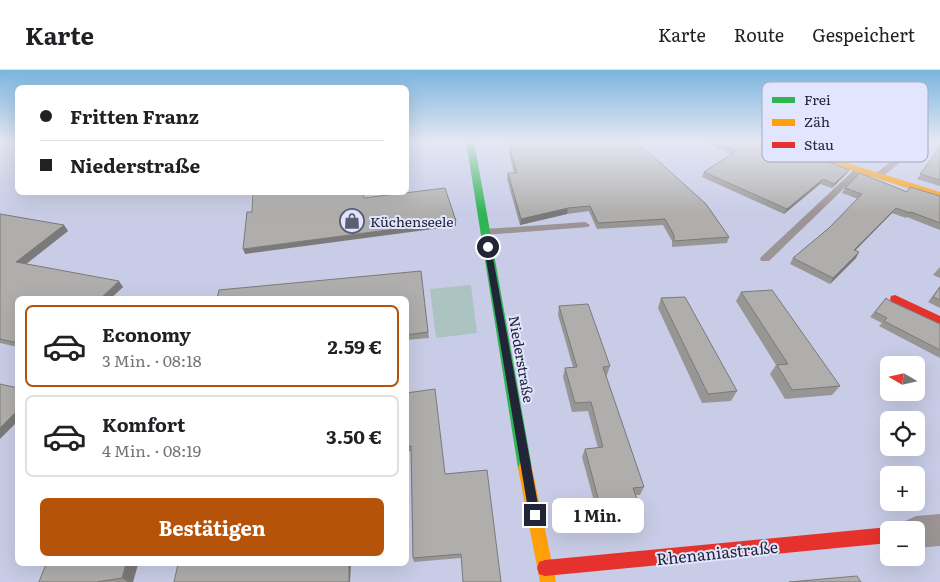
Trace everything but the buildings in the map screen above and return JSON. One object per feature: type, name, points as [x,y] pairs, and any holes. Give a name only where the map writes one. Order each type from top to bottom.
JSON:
[{"type":"street","name":"Niederstraße","points":[[474,165],[524,462],[548,582]]},
{"type":"street","points":[[846,165],[940,196]]},
{"type":"street","points":[[895,299],[940,321]]},
{"type":"street","points":[[925,531],[940,530]]},
{"type":"street","name":"Rhenaniastraße","points":[[546,568],[880,536]]},
{"type":"lane","points":[[878,176],[892,165]]},
{"type":"lane","points":[[765,259],[859,170]]},
{"type":"lane","points":[[485,232],[585,225]]},
{"type":"green space","points":[[471,285],[477,333],[436,338],[430,289]]},
{"type":"traffic: fast","points":[[474,165],[525,468]]},
{"type":"traffic: slow","points":[[844,165],[940,195]]},
{"type":"traffic: slow","points":[[525,468],[548,582]]},
{"type":"traffic: jam","points":[[895,299],[940,321]]},
{"type":"traffic: jam","points":[[545,568],[880,536]]},
{"type":"place","name":"Küchenseele","points":[[352,221]]},
{"type":"route","points":[[488,247],[524,462],[535,515]]}]
